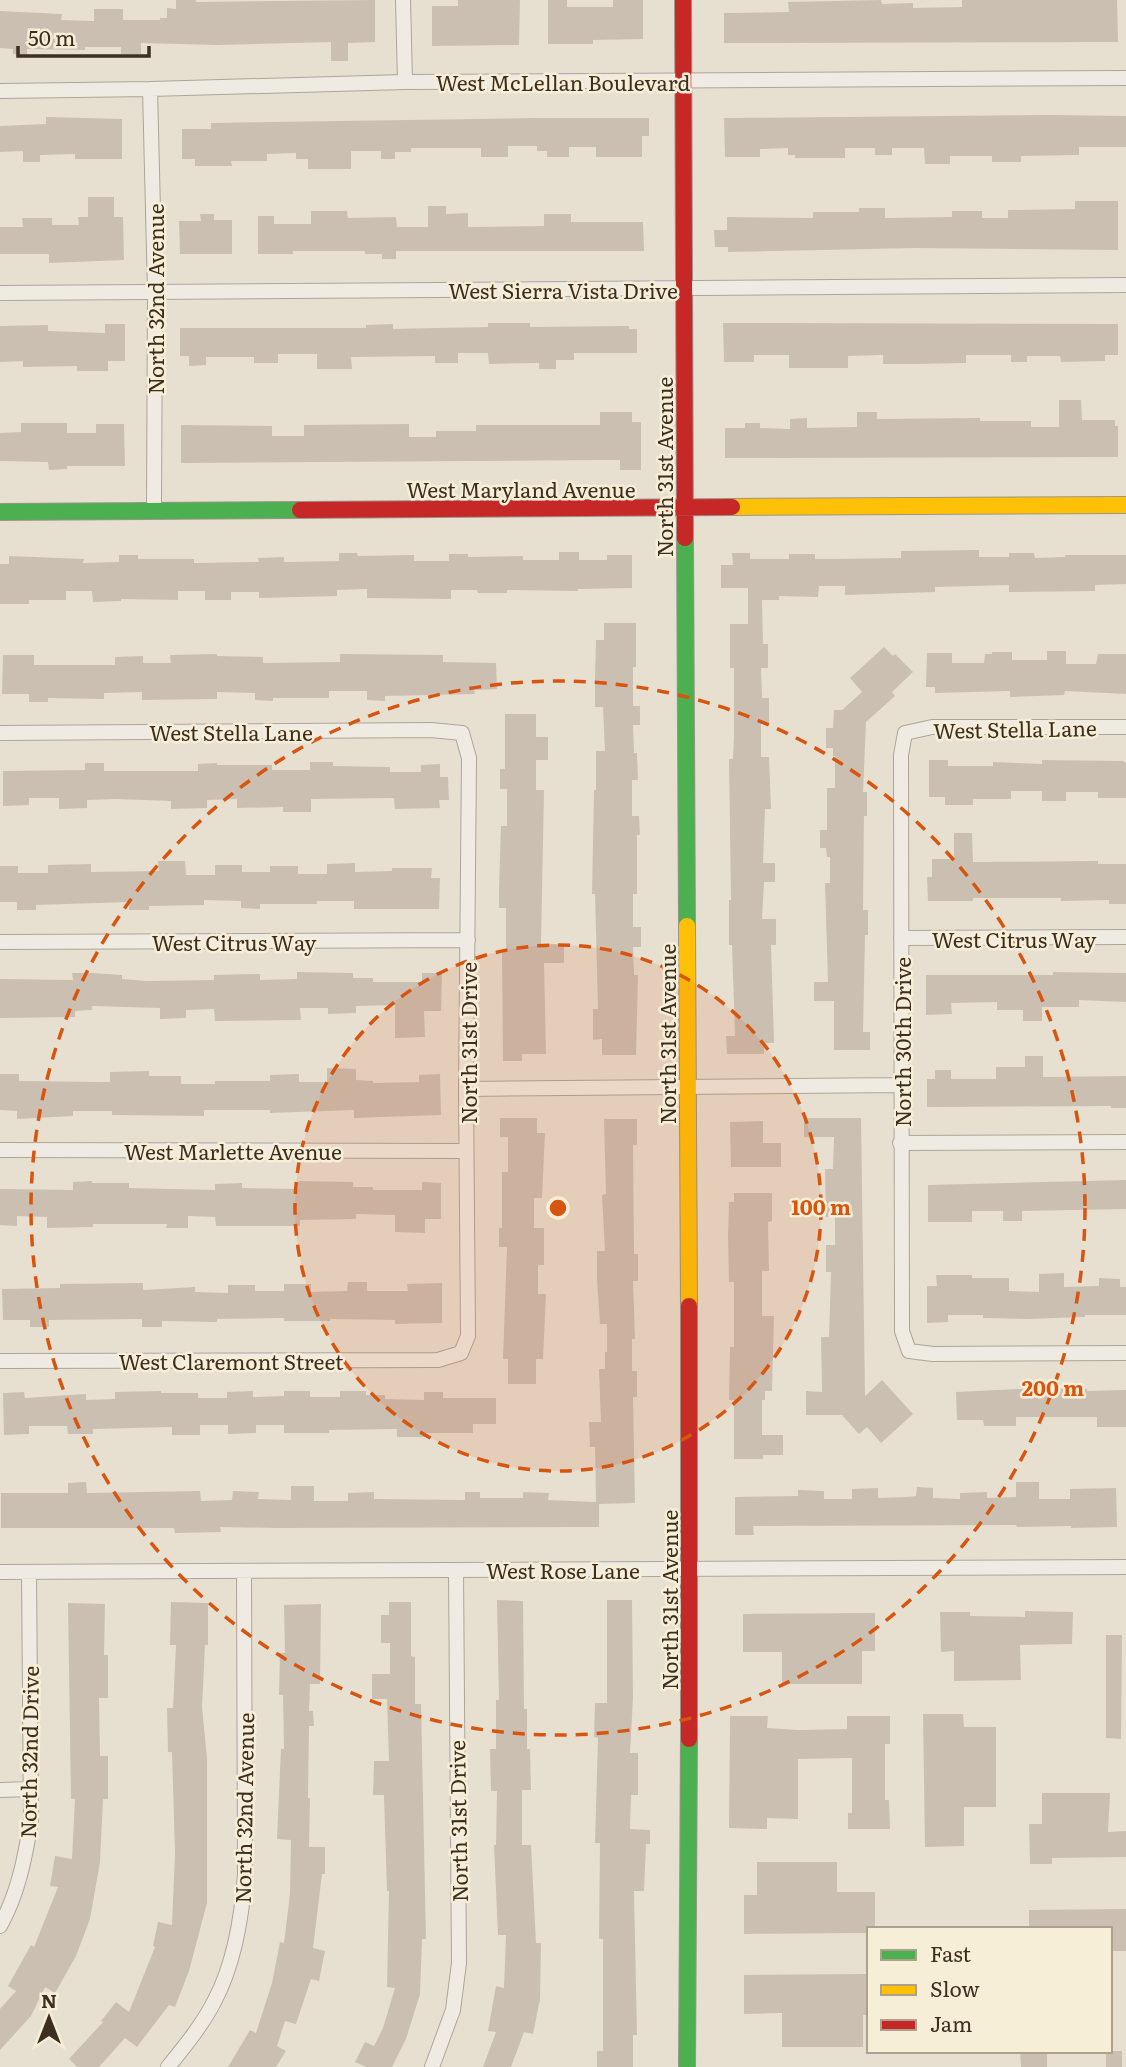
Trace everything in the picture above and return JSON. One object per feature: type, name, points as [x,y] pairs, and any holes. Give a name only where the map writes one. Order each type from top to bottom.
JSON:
[{"type":"street","points":[[403,0],[405,82]]},
{"type":"street","name":"North 31st Avenue","points":[[683,0],[690,1568],[687,2067]]},
{"type":"street","name":"West McLellan Boulevard","points":[[0,90],[405,82],[1126,78]]},
{"type":"street","name":"North 32nd Avenue","points":[[150,89],[155,292],[153,510]]},
{"type":"street","name":"West Sierra Vista Drive","points":[[0,293],[1126,285]]},
{"type":"street","name":"West Maryland Avenue","points":[[0,512],[1126,505]]},
{"type":"street","name":"West Stella Lane","points":[[905,733],[932,727],[1126,727]]},
{"type":"street","name":"West Stella Lane","points":[[0,733],[431,730],[462,733]]},
{"type":"street","name":"North 31st Drive","points":[[461,1353],[468,1336],[466,1089],[469,758],[462,733]]},
{"type":"street","name":"North 30th Drive","points":[[905,733],[901,755],[900,1143],[902,1331],[909,1351],[933,1354],[1126,1353]]},
{"type":"street","name":"West Citrus Way","points":[[901,938],[1126,937]]},
{"type":"street","name":"West Citrus Way","points":[[0,942],[467,940]]},
{"type":"street","points":[[466,1089],[901,1085]]},
{"type":"street","points":[[900,1143],[1126,1142]]},
{"type":"street","name":"West Marlette Avenue","points":[[0,1150],[466,1150]]},
{"type":"street","name":"West Claremont Street","points":[[0,1361],[438,1360],[461,1353]]},
{"type":"street","name":"West Rose Lane","points":[[0,1572],[1126,1567]]},
{"type":"street","name":"North 31st Drive","points":[[432,2067],[453,2010],[459,1963],[456,1570]]},
{"type":"street","name":"North 32nd Avenue","points":[[168,2067],[216,1999],[233,1955],[243,1907],[243,1571]]},
{"type":"street","name":"North 32nd Drive","points":[[0,1927],[10,1908],[25,1860],[31,1821],[29,1572]]},
{"type":"street","points":[[0,1790],[31,1789]]},
{"type":"building","points":[[176,0],[375,0],[375,42],[348,43],[348,61],[331,61],[331,42],[217,45],[141,43],[141,54],[121,54],[121,47],[85,47],[85,50],[27,49],[27,55],[13,54],[13,49],[0,48],[0,11],[62,14],[61,20],[94,21],[94,9],[123,9],[123,20],[160,20],[167,18],[167,8],[176,9]]},
{"type":"building","points":[[458,0],[520,0],[519,45],[432,46],[432,6],[458,6]]},
{"type":"building","points":[[548,0],[567,0],[567,7],[613,7],[613,0],[643,0],[643,39],[593,40],[593,44],[548,44]]},
{"type":"building","points":[[881,0],[882,4],[913,3],[913,8],[962,7],[962,0],[1117,0],[1118,42],[724,43],[724,13],[789,12],[788,2]]},
{"type":"building","points":[[1126,116],[1126,147],[1079,147],[1079,155],[1021,156],[1021,162],[992,162],[992,156],[950,156],[950,164],[925,164],[924,148],[892,148],[892,155],[875,155],[875,148],[845,148],[845,158],[795,158],[795,155],[788,155],[788,148],[760,149],[760,157],[725,157],[724,118]]},
{"type":"building","points":[[46,117],[122,119],[122,159],[75,159],[75,154],[40,155],[40,162],[23,162],[23,151],[0,152],[0,126],[46,124]]},
{"type":"building","points":[[649,118],[649,136],[642,136],[642,157],[596,157],[596,147],[569,147],[569,157],[547,157],[547,151],[537,151],[537,146],[508,146],[508,157],[481,157],[481,148],[411,148],[411,152],[395,152],[395,159],[381,159],[381,151],[351,151],[351,169],[308,169],[308,159],[296,159],[296,153],[267,154],[267,161],[231,161],[232,166],[195,166],[195,159],[182,159],[182,129],[211,129],[211,123]]},
{"type":"building","points":[[88,197],[114,197],[114,217],[123,217],[124,260],[49,263],[49,254],[0,254],[0,227],[23,227],[22,218],[52,218],[52,225],[79,225],[78,217],[88,217]]},
{"type":"building","points":[[1075,201],[1118,201],[1118,250],[915,248],[728,252],[728,247],[715,247],[714,230],[727,230],[727,217],[813,218],[813,212],[859,212],[859,208],[885,208],[885,218],[952,217],[952,211],[982,211],[982,218],[1008,218],[1008,210],[1075,209]]},
{"type":"building","points":[[428,206],[446,206],[446,214],[468,213],[468,227],[544,226],[544,214],[571,214],[571,222],[643,222],[644,251],[396,251],[396,259],[382,259],[382,254],[365,254],[365,251],[258,254],[258,216],[274,216],[274,224],[311,224],[311,211],[347,211],[348,218],[396,217],[397,227],[428,227]]},
{"type":"building","points":[[200,214],[214,214],[214,220],[232,220],[232,254],[180,254],[179,221],[201,221]]},
{"type":"building","points":[[488,323],[530,323],[530,327],[629,326],[629,329],[637,329],[637,353],[574,353],[574,360],[556,360],[556,369],[539,369],[539,363],[489,364],[488,353],[458,353],[458,363],[435,363],[435,356],[351,357],[352,369],[317,369],[317,354],[278,354],[278,363],[254,363],[254,357],[206,357],[206,365],[189,366],[189,356],[180,356],[180,328],[366,328],[366,325],[393,324],[393,329],[488,327]]},
{"type":"building","points":[[723,323],[1118,324],[1118,355],[1105,355],[1105,361],[1061,362],[1060,356],[1027,356],[1027,362],[1011,362],[1011,355],[966,355],[966,363],[915,364],[883,364],[883,355],[848,356],[848,368],[789,368],[789,355],[754,355],[754,362],[724,362]]},
{"type":"building","points":[[105,324],[125,324],[125,361],[108,361],[108,371],[77,371],[77,366],[23,367],[23,361],[0,362],[0,326],[48,325],[48,331],[105,333]]},
{"type":"building","points":[[1059,400],[1081,400],[1082,420],[1115,420],[1115,426],[1118,426],[1118,457],[725,458],[725,428],[745,428],[745,423],[760,423],[760,428],[790,429],[790,419],[807,418],[807,428],[857,427],[857,412],[877,412],[877,419],[980,418],[980,421],[1031,421],[1031,427],[1059,427]]},
{"type":"building","points":[[600,412],[632,412],[632,422],[641,422],[641,470],[620,470],[620,460],[181,463],[181,425],[272,426],[272,436],[304,436],[304,425],[409,424],[409,437],[436,437],[436,431],[476,431],[476,425],[600,425]]},
{"type":"building","points":[[21,423],[67,423],[67,433],[96,433],[96,424],[124,424],[125,466],[67,466],[67,469],[49,470],[48,462],[0,461],[0,433],[21,432]]},
{"type":"building","points":[[979,550],[979,557],[1009,557],[1009,553],[1034,553],[1035,558],[1126,555],[1126,584],[1095,585],[1095,591],[1009,592],[1009,585],[935,587],[935,592],[845,595],[845,586],[819,586],[818,597],[779,596],[779,600],[762,600],[763,644],[768,644],[768,668],[761,668],[762,698],[769,698],[769,724],[761,724],[761,757],[769,757],[771,809],[765,809],[763,863],[775,863],[775,882],[764,882],[762,919],[776,919],[776,945],[771,945],[774,1043],[764,1043],[764,1054],[727,1054],[726,1036],[735,1036],[732,945],[729,945],[729,759],[733,759],[734,734],[734,668],[730,668],[730,624],[748,624],[748,588],[721,588],[721,565],[733,565],[732,553],[750,553],[750,559],[789,559],[789,554],[815,554],[815,559],[835,559],[901,558],[901,551]]},
{"type":"building","points":[[559,552],[579,552],[579,560],[607,560],[607,555],[632,555],[632,588],[578,591],[507,590],[507,593],[451,590],[451,599],[367,598],[367,589],[337,590],[337,596],[259,598],[259,592],[231,592],[231,600],[205,600],[205,591],[178,591],[178,600],[121,599],[93,602],[92,591],[66,591],[66,600],[29,600],[29,604],[0,604],[0,564],[9,564],[9,556],[84,559],[83,563],[119,562],[119,555],[138,555],[138,559],[194,559],[194,563],[259,562],[258,558],[284,557],[284,562],[339,561],[339,553],[357,553],[358,556],[414,555],[414,561],[449,561],[449,554],[559,560]]},
{"type":"building","points":[[604,623],[636,623],[633,706],[640,706],[640,725],[633,725],[638,780],[632,780],[632,816],[639,816],[640,835],[637,835],[637,894],[633,894],[633,927],[641,927],[641,947],[633,947],[634,975],[638,975],[636,1055],[602,1055],[602,1039],[593,1040],[593,1009],[598,1009],[595,894],[592,894],[594,790],[596,751],[605,751],[603,707],[595,707],[596,640],[604,640]]},
{"type":"building","points":[[884,647],[913,672],[892,692],[895,696],[866,722],[863,792],[867,792],[867,816],[864,816],[863,910],[868,910],[868,935],[865,935],[863,1032],[870,1032],[870,1050],[834,1050],[834,1001],[814,1001],[814,982],[828,982],[825,883],[830,883],[830,857],[827,857],[826,848],[820,848],[820,830],[827,830],[827,788],[835,788],[835,756],[833,748],[826,748],[826,728],[833,728],[834,710],[842,710],[862,692],[850,678]]},
{"type":"building","points":[[1047,651],[1066,651],[1066,664],[1096,664],[1098,654],[1126,654],[1126,694],[1065,691],[1064,695],[1010,697],[1010,691],[935,693],[935,687],[926,687],[927,653],[952,653],[952,663],[984,663],[985,654],[992,652],[1012,652],[1012,660],[1047,660]]},
{"type":"building","points":[[340,654],[443,655],[443,662],[496,663],[497,689],[474,690],[475,694],[385,696],[385,701],[367,700],[367,691],[329,691],[329,698],[273,698],[273,701],[255,700],[255,693],[217,692],[217,699],[142,700],[142,692],[104,693],[104,699],[48,698],[48,702],[29,702],[29,694],[2,694],[3,655],[34,655],[34,665],[115,665],[115,657],[143,656],[143,663],[171,663],[170,655],[263,657],[263,663],[340,662]]},
{"type":"building","points":[[505,714],[536,714],[536,737],[548,737],[548,760],[536,760],[536,790],[544,790],[541,944],[564,944],[564,963],[544,963],[546,1054],[522,1054],[522,1061],[503,1061],[502,950],[506,950],[506,908],[499,908],[499,889],[501,826],[507,826],[507,789],[500,789],[500,769],[505,769]]},
{"type":"building","points":[[929,760],[948,760],[948,766],[993,766],[993,762],[1042,764],[1042,760],[1123,761],[1126,763],[1126,798],[1098,798],[1098,792],[1066,792],[1066,801],[1042,801],[1042,791],[1011,791],[1011,799],[973,799],[973,805],[945,805],[945,797],[929,797]]},
{"type":"building","points":[[310,762],[333,762],[333,766],[390,767],[390,772],[421,772],[421,765],[440,764],[440,777],[448,777],[449,800],[439,800],[440,808],[395,809],[394,798],[311,799],[311,812],[283,812],[283,807],[237,808],[237,799],[207,800],[207,808],[171,809],[171,801],[115,799],[87,800],[87,808],[59,809],[59,798],[29,798],[29,805],[3,806],[3,771],[85,770],[85,763],[104,763],[104,771],[198,771],[198,764],[217,763],[272,765],[272,770],[310,770]]},
{"type":"building","points":[[954,833],[972,833],[973,862],[1098,861],[1098,864],[1126,864],[1126,904],[1109,904],[1109,900],[1061,901],[1061,898],[928,901],[927,877],[932,877],[932,859],[954,859]]},
{"type":"building","points":[[158,861],[185,861],[186,875],[215,875],[215,865],[242,865],[242,872],[270,872],[270,866],[298,866],[298,874],[327,874],[327,864],[355,863],[355,872],[432,868],[431,878],[440,878],[439,909],[354,909],[354,901],[317,901],[317,904],[260,904],[260,909],[241,908],[241,901],[204,900],[204,905],[149,906],[149,910],[129,910],[129,902],[36,905],[36,910],[17,910],[17,902],[0,902],[0,866],[18,866],[18,873],[48,873],[48,865],[91,864],[91,872],[159,871]]},
{"type":"building","points":[[297,972],[353,973],[353,978],[373,978],[373,982],[422,982],[422,973],[442,973],[441,1011],[424,1011],[425,1037],[395,1038],[395,1005],[356,1006],[356,1013],[328,1014],[328,1008],[300,1008],[301,1020],[215,1021],[214,1009],[186,1010],[186,1018],[160,1019],[160,1008],[92,1006],[92,1010],[75,1011],[75,1017],[0,1018],[0,979],[73,980],[72,973],[91,973],[122,975],[122,979],[147,981],[214,980],[214,975],[260,974],[260,980],[297,979]]},
{"type":"building","points":[[1053,972],[1126,973],[1126,1002],[1079,1000],[1079,1007],[1042,1007],[1042,1021],[1023,1021],[1023,1010],[997,1010],[997,1002],[951,1003],[952,1014],[926,1015],[926,975],[1053,975]]},
{"type":"building","points":[[1025,1056],[1043,1056],[1043,1077],[1126,1076],[1126,1108],[927,1107],[927,1079],[935,1079],[935,1070],[951,1070],[951,1079],[996,1079],[996,1067],[1025,1067]]},
{"type":"building","points":[[327,1068],[356,1069],[356,1080],[373,1083],[419,1082],[419,1075],[440,1074],[441,1115],[354,1118],[354,1110],[270,1113],[270,1110],[204,1110],[204,1116],[112,1115],[112,1111],[73,1111],[73,1116],[17,1119],[17,1111],[0,1110],[0,1074],[19,1074],[19,1081],[110,1082],[110,1072],[149,1071],[149,1076],[181,1076],[181,1084],[215,1084],[215,1081],[270,1081],[270,1075],[299,1074],[299,1082],[327,1082]]},
{"type":"building","points":[[500,1118],[537,1118],[537,1133],[545,1133],[542,1198],[534,1198],[534,1228],[544,1228],[544,1265],[538,1265],[538,1294],[546,1294],[543,1359],[536,1359],[536,1384],[508,1384],[508,1359],[503,1359],[507,1247],[499,1247],[499,1228],[502,1228],[502,1172],[508,1172],[508,1137],[500,1137]]},
{"type":"building","points":[[804,1118],[861,1118],[865,1396],[882,1380],[913,1414],[881,1443],[867,1427],[859,1434],[842,1415],[806,1415],[806,1391],[822,1392],[821,1337],[829,1337],[831,1272],[826,1272],[826,1245],[835,1245],[835,1216],[826,1217],[825,1169],[833,1169],[834,1137],[804,1137]]},
{"type":"building","points":[[604,1119],[637,1119],[637,1145],[633,1145],[634,1254],[638,1254],[638,1281],[633,1281],[635,1339],[632,1339],[632,1371],[637,1371],[637,1397],[633,1397],[635,1503],[599,1504],[599,1527],[220,1527],[221,1532],[175,1533],[174,1528],[1,1528],[1,1493],[68,1493],[68,1483],[86,1482],[87,1493],[200,1491],[201,1501],[232,1500],[233,1491],[259,1492],[258,1499],[291,1500],[291,1486],[314,1486],[314,1501],[348,1501],[348,1493],[374,1492],[374,1499],[465,1500],[465,1492],[480,1492],[480,1498],[523,1498],[523,1492],[549,1493],[548,1500],[596,1502],[595,1447],[590,1447],[589,1422],[601,1422],[599,1369],[605,1369],[607,1352],[607,1324],[600,1324],[597,1280],[597,1251],[605,1251],[602,1195],[606,1194]]},
{"type":"building","points":[[763,1121],[763,1143],[781,1143],[781,1167],[731,1167],[730,1122]]},
{"type":"building","points":[[1126,1180],[1126,1209],[1022,1211],[1022,1221],[1003,1221],[1003,1211],[972,1211],[972,1222],[928,1222],[928,1185]]},
{"type":"building","points":[[298,1181],[353,1182],[353,1187],[373,1187],[373,1190],[422,1190],[422,1182],[441,1183],[441,1219],[425,1219],[425,1233],[395,1232],[395,1215],[356,1214],[356,1219],[300,1220],[300,1226],[216,1226],[215,1217],[188,1216],[188,1228],[166,1228],[167,1224],[93,1224],[93,1227],[47,1228],[47,1217],[17,1216],[17,1226],[0,1225],[0,1189],[73,1190],[73,1182],[129,1183],[129,1188],[215,1190],[215,1184],[242,1183],[242,1188],[298,1189]]},
{"type":"building","points":[[734,1193],[772,1193],[772,1221],[768,1222],[769,1271],[762,1271],[762,1316],[774,1316],[772,1391],[765,1391],[765,1400],[762,1400],[762,1435],[783,1435],[783,1455],[763,1455],[763,1459],[734,1459],[734,1400],[729,1400],[730,1347],[734,1347],[734,1282],[729,1282],[728,1236],[729,1202],[734,1202]]},
{"type":"building","points":[[1064,1273],[1064,1287],[1099,1286],[1099,1278],[1120,1279],[1120,1287],[1126,1287],[1126,1315],[1028,1319],[948,1315],[948,1322],[927,1323],[927,1286],[937,1286],[936,1275],[1009,1278],[1009,1291],[1039,1292],[1039,1274]]},
{"type":"building","points":[[348,1282],[367,1282],[367,1291],[408,1291],[407,1284],[442,1283],[442,1323],[395,1324],[395,1320],[330,1319],[284,1321],[284,1318],[217,1319],[217,1322],[162,1321],[162,1327],[142,1327],[142,1319],[49,1320],[49,1327],[30,1327],[30,1320],[3,1320],[2,1289],[60,1288],[60,1284],[143,1283],[143,1290],[195,1287],[195,1292],[228,1293],[228,1285],[255,1285],[255,1291],[284,1291],[284,1284],[311,1284],[311,1292],[347,1291]]},
{"type":"building","points":[[1041,1388],[1126,1390],[1126,1427],[1097,1427],[1097,1417],[1016,1417],[1016,1426],[984,1426],[983,1420],[957,1420],[956,1392]]},
{"type":"building","points":[[253,1391],[253,1397],[284,1396],[284,1391],[310,1391],[310,1397],[340,1397],[340,1391],[366,1391],[366,1395],[385,1395],[385,1399],[424,1400],[424,1392],[443,1392],[443,1398],[496,1398],[496,1424],[473,1424],[473,1433],[426,1433],[426,1437],[397,1437],[397,1429],[284,1433],[284,1425],[256,1425],[256,1433],[228,1434],[228,1425],[200,1425],[200,1435],[172,1435],[172,1427],[93,1429],[93,1434],[68,1434],[67,1426],[29,1426],[29,1434],[4,1435],[3,1393],[24,1392],[25,1398],[86,1394],[86,1400],[115,1399],[115,1392],[198,1393],[198,1398],[227,1398],[227,1392]]},
{"type":"building","points":[[1016,1482],[1039,1482],[1039,1499],[1070,1499],[1070,1489],[1116,1488],[1117,1527],[753,1526],[754,1535],[735,1535],[735,1497],[798,1496],[798,1490],[824,1491],[824,1499],[852,1499],[852,1489],[878,1488],[878,1498],[907,1497],[916,1496],[917,1487],[933,1488],[933,1498],[960,1499],[960,1493],[987,1492],[987,1498],[1016,1497]]},
{"type":"building","points":[[497,1600],[523,1601],[524,1709],[527,1709],[531,1790],[522,1790],[522,1845],[531,1845],[536,1943],[541,1943],[540,1999],[533,2034],[524,2032],[511,2067],[483,2067],[496,2032],[488,2031],[496,1986],[504,1988],[506,1935],[498,1935],[494,1845],[497,1791],[491,1791],[490,1749],[496,1749],[496,1700],[499,1700]]},
{"type":"building","points":[[607,1600],[632,1600],[633,1698],[630,1753],[638,1753],[638,1795],[631,1795],[630,1829],[650,1830],[650,1844],[646,1844],[644,1891],[634,1891],[637,2035],[633,2035],[633,2067],[597,2067],[597,2051],[603,2051],[603,1939],[599,1939],[600,1843],[595,1843],[598,1738],[594,1737],[595,1703],[607,1703]]},
{"type":"building","points":[[171,1602],[208,1603],[208,1645],[205,1645],[202,1707],[207,1758],[207,1903],[189,1971],[175,2007],[169,2005],[137,2047],[125,2038],[99,2067],[77,2067],[69,2059],[103,2022],[101,2021],[116,2002],[129,2012],[155,1947],[153,1946],[158,1922],[172,1925],[175,1853],[172,1752],[168,1752],[167,1708],[173,1708],[176,1645],[170,1645]]},
{"type":"building","points":[[389,1602],[411,1602],[411,1656],[415,1657],[415,1704],[421,1704],[426,1939],[422,1939],[420,1994],[406,2039],[392,2067],[366,2067],[355,2062],[365,2042],[374,2046],[383,2028],[395,1988],[387,1987],[389,1891],[384,1795],[373,1795],[374,1761],[389,1761],[387,1699],[372,1699],[372,1674],[390,1674],[390,1643],[381,1643],[381,1615],[389,1615]]},
{"type":"building","points":[[68,1603],[105,1604],[104,1655],[108,1655],[108,1698],[99,1698],[100,1756],[108,1756],[108,1799],[103,1799],[100,1862],[90,1919],[76,1956],[55,1993],[45,1987],[31,2016],[0,2050],[0,2009],[16,1991],[8,1986],[31,1945],[34,1947],[58,1887],[50,1886],[55,1856],[72,1859],[75,1799],[71,1799]]},
{"type":"building","points":[[321,1604],[320,1684],[310,1684],[309,1711],[313,1711],[314,1726],[309,1726],[308,1798],[309,1847],[325,1847],[325,1874],[322,1874],[313,1948],[325,1951],[319,1981],[311,1979],[296,2024],[285,2021],[277,2046],[286,2051],[276,2067],[228,2067],[250,2030],[256,2033],[272,1983],[280,1942],[284,1943],[290,1894],[291,1840],[277,1839],[281,1749],[284,1749],[283,1695],[279,1695],[280,1653],[285,1653],[284,1605]]},
{"type":"building","points":[[1025,1611],[1073,1612],[1072,1644],[1020,1645],[1021,1680],[954,1681],[954,1651],[941,1652],[940,1612],[970,1612],[970,1616],[1025,1617]]},
{"type":"building","points":[[875,1613],[875,1651],[862,1651],[862,1684],[782,1684],[782,1652],[743,1652],[743,1614]]},
{"type":"building","points":[[1106,1635],[1122,1635],[1121,1739],[1106,1738]]},
{"type":"building","points":[[923,1714],[963,1714],[964,1727],[996,1727],[996,1807],[964,1807],[964,1846],[925,1847]]},
{"type":"building","points":[[730,1716],[768,1716],[767,1728],[798,1730],[847,1729],[847,1716],[890,1716],[890,1744],[885,1744],[885,1800],[889,1800],[890,1829],[848,1829],[848,1813],[852,1813],[852,1758],[798,1759],[798,1819],[767,1818],[767,1829],[729,1828]]},
{"type":"building","points":[[1042,1793],[1110,1793],[1108,1832],[1126,1831],[1126,1857],[1052,1858],[1052,1864],[1030,1864],[1029,1824],[1042,1824]]},
{"type":"building","points":[[757,1862],[837,1862],[837,1892],[875,1892],[875,1927],[867,1927],[867,1933],[744,1934],[744,1895],[757,1895]]},
{"type":"building","points":[[1126,1909],[1126,1951],[1112,1951],[1112,1927],[1029,1927],[1029,1910]]},
{"type":"building","points":[[867,1974],[867,2015],[863,2015],[863,2047],[782,2047],[782,2013],[744,2014],[744,1975]]},
{"type":"building","points":[[1122,2051],[1122,2067],[1106,2067],[1106,2053]]},
{"type":"building","points":[[1020,2053],[1047,2053],[1047,2067],[1021,2067]]},
{"type":"traffic: fast","points":[[0,512],[300,510]]},
{"type":"traffic: fast","points":[[685,538],[687,926]]},
{"type":"traffic: fast","points":[[687,2067],[689,1739]]},
{"type":"traffic: slow","points":[[732,507],[1126,505]]},
{"type":"traffic: slow","points":[[687,926],[689,1306]]},
{"type":"traffic: jam","points":[[683,0],[685,538]]},
{"type":"traffic: jam","points":[[300,510],[732,507]]},
{"type":"traffic: jam","points":[[689,1306],[689,1739]]}]
